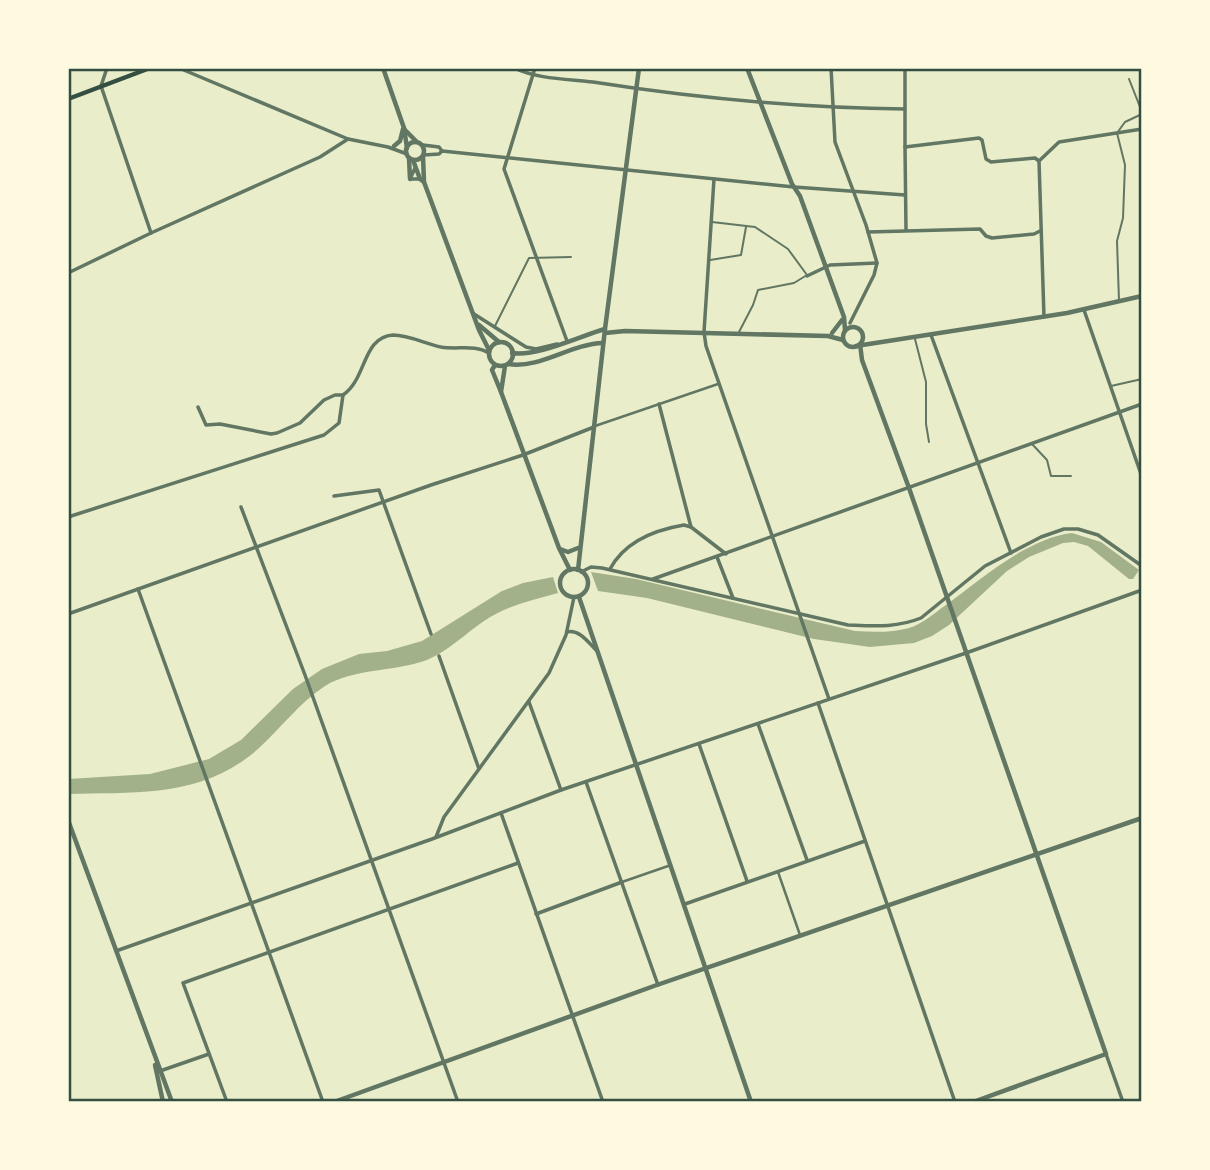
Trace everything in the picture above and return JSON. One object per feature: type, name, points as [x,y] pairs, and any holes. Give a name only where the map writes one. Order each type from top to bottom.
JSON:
[{"type":"main road","points":[[68,99],[150,68]]},
{"type":"street","points":[[107,68],[101,86],[151,233]]},
{"type":"street","points":[[179,68],[348,139],[391,146],[409,154],[423,156],[439,154],[442,151],[794,187],[905,195]]},
{"type":"street","points":[[382,68],[404,128],[410,179]]},
{"type":"street","points":[[514,68],[534,74],[636,89],[834,108],[905,109]]},
{"type":"street","points":[[535,68],[504,169],[567,341]]},
{"type":"street","points":[[639,68],[579,548],[580,571],[588,583],[586,591],[576,597],[566,595],[561,586],[563,576],[570,570],[580,571],[591,567],[848,625],[889,627],[921,618],[981,569],[1052,532],[1063,529],[1078,529],[1105,539],[1142,566]]},
{"type":"street","points":[[747,68],[794,187],[800,196],[844,316],[843,340]]},
{"type":"street","points":[[512,353],[534,353],[605,331],[830,334],[852,325],[877,263],[835,142],[831,68]]},
{"type":"street","points":[[905,68],[906,230]]},
{"type":"street","points":[[391,146],[400,141],[404,128]]},
{"type":"street","points":[[404,128],[416,142],[439,147],[442,151]]},
{"type":"street","points":[[1044,317],[1039,161],[1059,142],[1142,129]]},
{"type":"street","points":[[905,147],[979,138],[988,161],[1035,158],[1039,161]]},
{"type":"street","points":[[68,273],[320,157],[348,139]]},
{"type":"street","points":[[410,179],[409,154],[416,142]]},
{"type":"street","points":[[422,181],[423,145]]},
{"type":"street","points":[[391,146],[409,154],[422,181],[490,360],[495,365],[525,365],[591,344],[603,343]]},
{"type":"street","points":[[410,179],[422,181]]},
{"type":"street","points":[[714,179],[704,332],[708,355],[829,699]]},
{"type":"street","points":[[868,232],[980,229],[992,238],[1041,231]]},
{"type":"street","points":[[807,276],[830,265],[877,263]]},
{"type":"street","points":[[830,334],[843,340],[846,345],[874,344],[1084,310],[1142,296]]},
{"type":"street","points":[[1084,310],[1142,477]]},
{"type":"street","points":[[474,314],[521,345],[531,348],[557,344]]},
{"type":"street","points":[[844,316],[860,330],[863,337],[874,344]]},
{"type":"street","points":[[830,334],[844,316]]},
{"type":"street","points":[[478,324],[494,340],[509,346],[512,353],[506,365],[501,393]]},
{"type":"street","points":[[931,335],[1011,553]]},
{"type":"street","points":[[198,407],[206,425],[240,427],[271,434],[300,423],[330,396],[343,395],[352,389],[371,348],[379,340],[390,336],[444,347],[481,348],[489,352]]},
{"type":"street","points":[[857,346],[863,337]]},
{"type":"street","points":[[489,352],[500,342]]},
{"type":"street","points":[[862,360],[874,344]]},
{"type":"street","points":[[857,346],[1038,853],[1123,1102]]},
{"type":"street","points":[[495,365],[492,370],[523,455],[570,570]]},
{"type":"street","points":[[68,614],[718,384]]},
{"type":"street","points":[[68,517],[324,435],[339,423],[343,395]]},
{"type":"street","points":[[659,404],[691,527]]},
{"type":"street","points":[[652,579],[1142,404]]},
{"type":"street","points":[[334,496],[379,490],[431,634]]},
{"type":"street","points":[[241,507],[308,683],[458,1102]]},
{"type":"street","points":[[610,570],[622,551],[636,541],[677,527],[691,527],[726,554]]},
{"type":"street","points":[[559,548],[571,552],[579,548]]},
{"type":"street","points":[[717,557],[733,597]]},
{"type":"street","points":[[138,589],[323,1102]]},
{"type":"street","points":[[116,951],[561,790],[966,653],[1142,590]]},
{"type":"street","points":[[436,837],[444,817],[549,673],[567,632],[576,597]]},
{"type":"street","points":[[576,597],[599,654],[751,1102]]},
{"type":"street","points":[[567,632],[573,631],[584,638],[599,654]]},
{"type":"street","points":[[439,656],[479,769]]},
{"type":"street","points":[[529,702],[561,790]]},
{"type":"street","points":[[818,703],[956,1102]]},
{"type":"street","points":[[758,724],[807,861]]},
{"type":"street","points":[[699,744],[747,882]]},
{"type":"street","points":[[586,782],[658,985]]},
{"type":"street","points":[[502,813],[603,1102]]},
{"type":"street","points":[[334,1102],[706,968],[1142,818]]},
{"type":"street","points":[[68,820],[172,1102]]},
{"type":"street","points":[[685,904],[865,841]]},
{"type":"street","points":[[227,1102],[183,983],[518,863]]},
{"type":"street","points":[[536,914],[671,865]]},
{"type":"street","points":[[777,871],[800,935]]},
{"type":"street","points":[[151,1047],[163,1102]]},
{"type":"street","points":[[160,1071],[209,1054]]},
{"type":"street","points":[[974,1102],[1106,1054]]},
{"type":"lane","points":[[1120,302],[1117,290],[1120,267],[1117,241],[1123,218],[1125,165],[1117,133],[1125,122],[1142,113],[1129,79]]},
{"type":"lane","points":[[711,222],[755,227],[788,249],[807,276],[794,283],[758,290],[738,333]]},
{"type":"lane","points":[[708,260],[741,255],[746,226]]},
{"type":"lane","points":[[495,327],[529,258],[571,257]]},
{"type":"lane","points":[[915,338],[926,382],[929,442]]},
{"type":"lane","points":[[1110,386],[1142,379]]},
{"type":"lane","points":[[1031,443],[1047,460],[1051,477],[1071,476]]},
{"type":"shaded area","points":[[1072,533],[1101,542],[1139,570],[1133,579],[1129,579],[1088,546],[1074,542],[1063,543],[1029,557],[1007,571],[949,625],[932,636],[914,643],[870,647],[814,639],[647,598],[598,591],[591,572],[636,579],[855,631],[889,631],[909,628],[924,621],[1022,551],[1055,536]]},
{"type":"shaded area","points":[[553,577],[558,593],[501,611],[427,660],[349,676],[325,686],[298,708],[259,748],[216,776],[169,789],[68,794],[68,779],[150,774],[209,759],[241,740],[293,689],[322,669],[359,654],[387,651],[422,641],[502,591],[523,583]]}]
